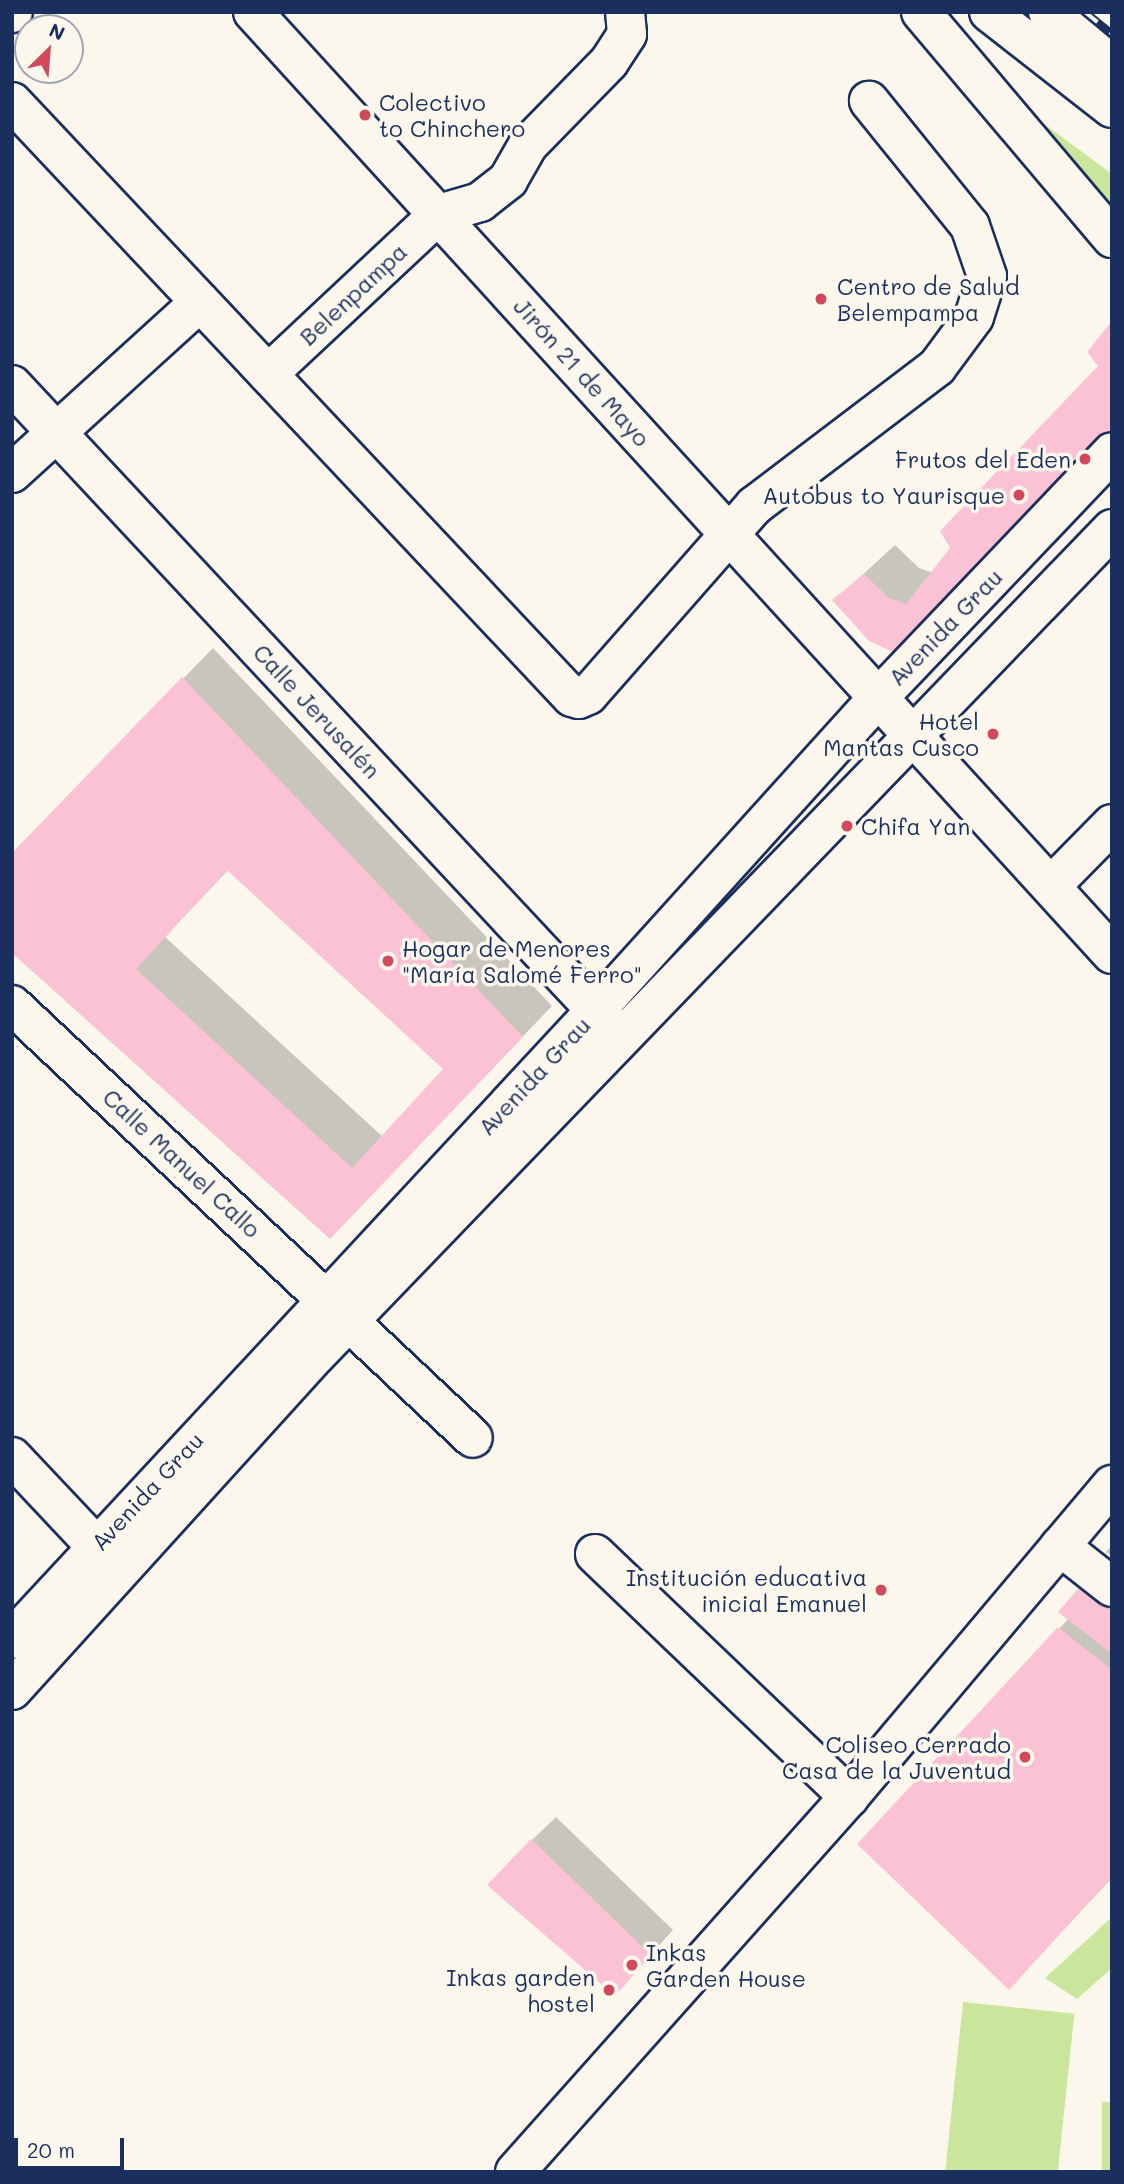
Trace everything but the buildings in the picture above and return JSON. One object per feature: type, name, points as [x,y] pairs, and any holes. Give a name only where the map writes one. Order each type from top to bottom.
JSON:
[{"type":"street","name":"Jirón 21 de Mayo","points":[[253,12],[1112,954]]},
{"type":"street","points":[[439,214],[480,202],[508,180],[528,145],[609,62],[627,34],[625,12]]},
{"type":"street","points":[[921,12],[1112,238]]},
{"type":"street","points":[[989,12],[1112,108]]},
{"type":"street","points":[[1048,12],[1112,65]]},
{"type":"street","points":[[12,102],[572,697],[588,695],[754,506],[937,367],[974,317],[987,276],[970,226],[869,101]]},
{"type":"street","name":"Belenpampa","points":[[268,374],[439,214]]},
{"type":"street","points":[[12,473],[200,302]]},
{"type":"street","name":"Calle Jerusalén","points":[[12,385],[608,1023]]},
{"type":"street","name":"Avenida Grau","points":[[608,1023],[879,697],[1112,452]]},
{"type":"street","name":"Avenida Grau","points":[[12,1639],[96,1546],[339,1309],[608,1023],[911,733],[1112,529]]},
{"type":"street","points":[[1051,886],[1112,824]]},
{"type":"street","name":"Calle Manuel Callo","points":[[12,1005],[339,1309],[473,1438]]},
{"type":"street","name":"Avenida Grau","points":[[12,1690],[339,1309]]},
{"type":"street","points":[[12,1457],[96,1546]]},
{"type":"street","points":[[516,2172],[849,1797],[1112,1486]]},
{"type":"street","points":[[1060,1546],[1112,1587]]},
{"type":"street","points":[[596,1554],[849,1797]]},
{"type":"green space","points":[[1024,109],[1112,174],[1112,212]]},
{"type":"green space","points":[[1112,1917],[1112,1968],[1077,1999],[1045,1978]]},
{"type":"green space","points":[[963,2002],[1074,2014],[1058,2172],[945,2172]]},
{"type":"green space","points":[[1102,2102],[1112,2102],[1112,2172],[1102,2172]]},
{"type":"railway","points":[[1085,12],[1112,34]]},
{"type":"place","name":"Colectivo to Chinchero","points":[[365,115]]},
{"type":"place","name":"Centro de Salud Belempampa","points":[[821,299]]},
{"type":"place","name":"Frutos del Eden","points":[[1085,459]]},
{"type":"place","name":"Autobus to Yaurisque","points":[[1019,495]]},
{"type":"place","name":"Hotel Mantas Cusco","points":[[993,734]]},
{"type":"place","name":"Chifa Yan","points":[[847,826]]},
{"type":"place","name":"Hogar de Menores \"María Salomé Ferro\"","points":[[388,961]]},
{"type":"place","name":"Institución educativa inicial Emanuel","points":[[881,1590]]},
{"type":"place","name":"Coliseo Cerrado Casa de la Juventud","points":[[1025,1757]]},
{"type":"place","name":"Inkas Garden House","points":[[632,1965]]},
{"type":"place","name":"Inkas garden hostel","points":[[609,1990]]}]
